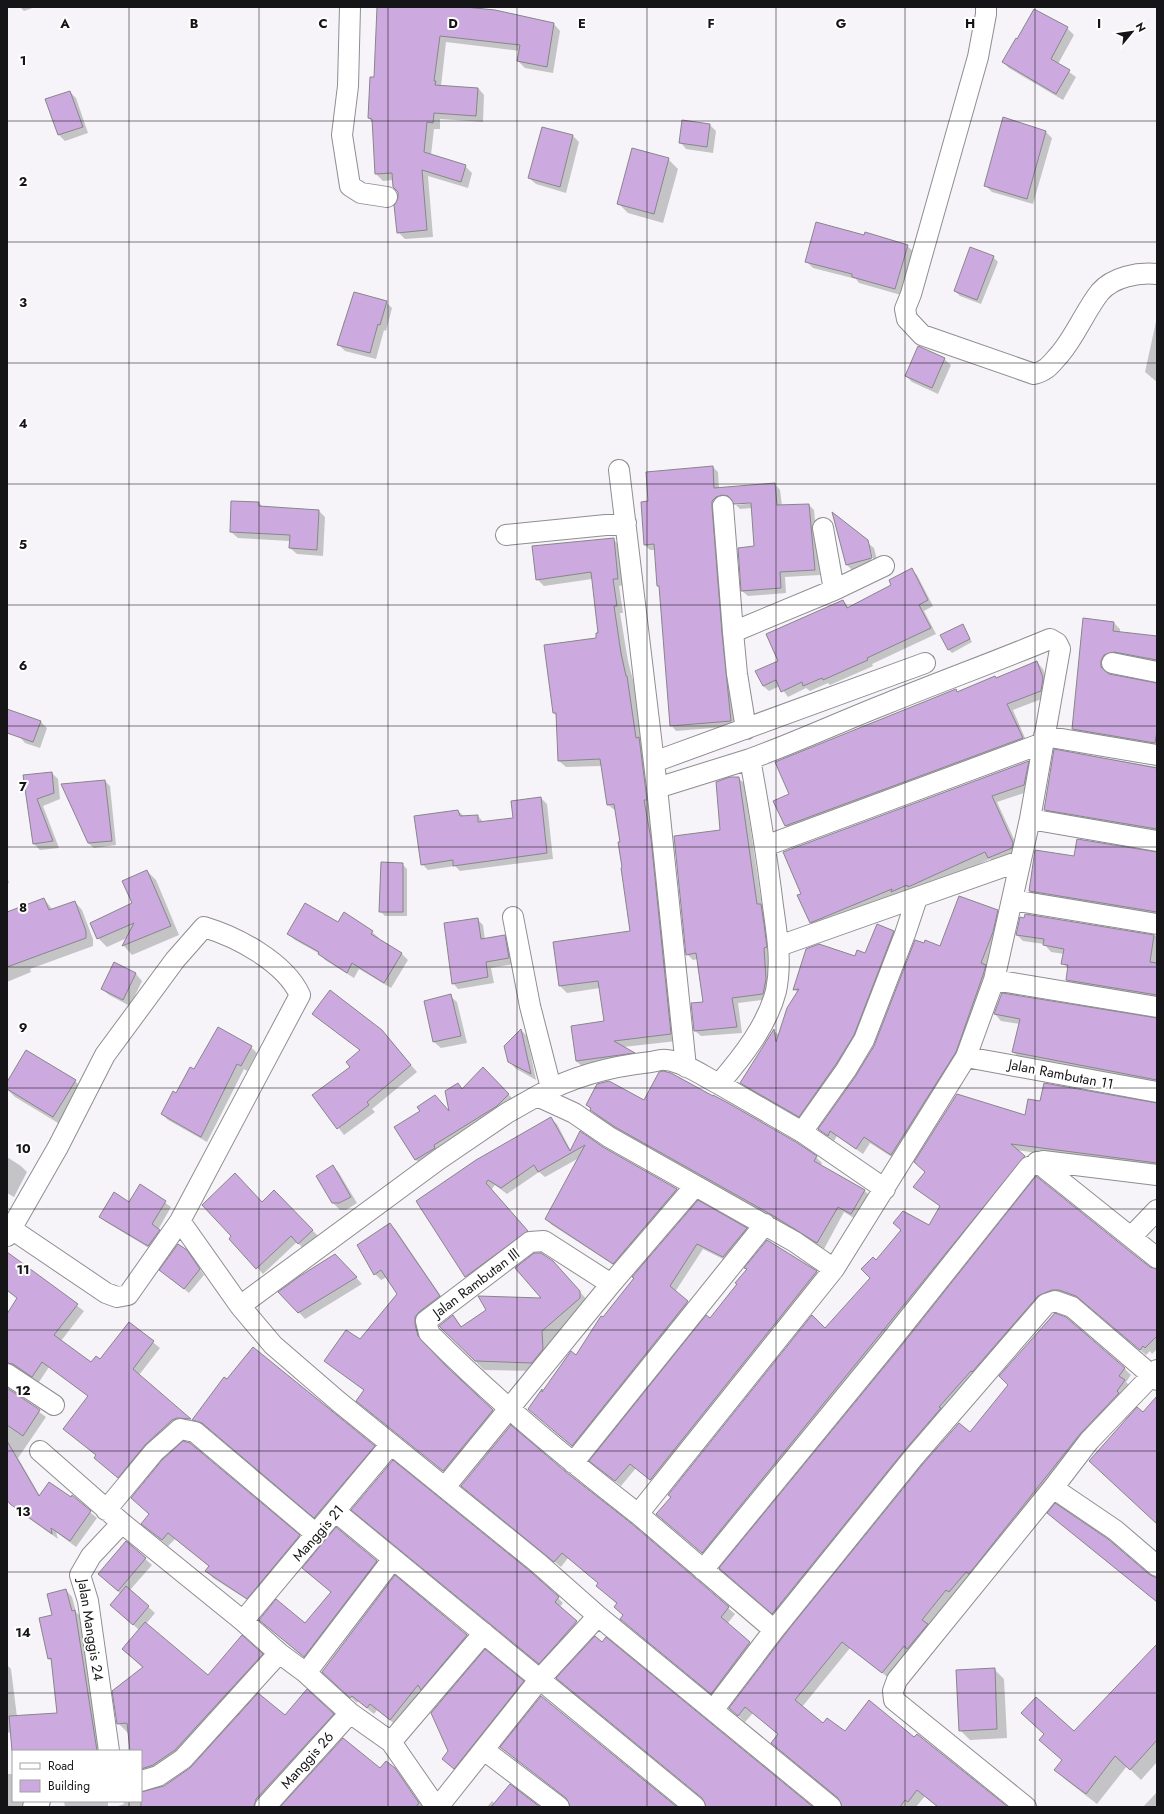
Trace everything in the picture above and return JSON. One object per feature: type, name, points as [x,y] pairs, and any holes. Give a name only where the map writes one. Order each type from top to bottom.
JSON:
[{"type":"street","points":[[350,7],[348,86],[342,135],[350,186],[361,193],[387,197]]},
{"type":"street","points":[[986,7],[978,57],[911,294],[905,309],[907,319],[922,335],[1034,374],[1046,370],[1070,342],[1101,292],[1117,280],[1144,273],[1157,274]]},
{"type":"street","points":[[619,470],[657,788],[686,1067]]},
{"type":"street","points":[[723,506],[737,674],[746,729]]},
{"type":"street","points":[[506,535],[626,523]]},
{"type":"street","points":[[823,528],[834,590]]},
{"type":"street","points":[[733,632],[834,590],[884,566]]},
{"type":"street","points":[[638,1514],[834,1269],[966,1057],[994,980],[1030,819],[1060,649],[1057,643],[1050,639],[985,666],[887,703],[803,740],[750,759],[657,788]]},
{"type":"street","points":[[654,762],[925,663]]},
{"type":"street","points":[[1112,663],[1157,672]]},
{"type":"street","points":[[765,846],[1044,740],[1157,755]]},
{"type":"street","points":[[719,1084],[751,1043],[764,1021],[775,992],[780,970],[779,946],[765,846],[750,759]]},
{"type":"street","points":[[1030,819],[1157,841]]},
{"type":"street","points":[[779,946],[1020,861]]},
{"type":"street","points":[[802,1132],[846,1070],[864,1040],[906,934],[917,898]]},
{"type":"street","points":[[1012,900],[1157,924]]},
{"type":"street","points":[[513,918],[530,1006],[544,1092],[609,1137],[796,1242],[834,1269]]},
{"type":"street","points":[[204,927],[222,933],[269,959],[288,976],[300,995],[180,1221],[128,1295],[117,1297],[106,1293],[9,1230],[58,1147],[105,1055],[175,960],[204,927]]},
{"type":"street","points":[[994,980],[1157,1007]]},
{"type":"street","name":"Jalan Rambutan 11","points":[[966,1057],[1157,1092]]},
{"type":"street","points":[[240,1306],[438,1160],[507,1113],[544,1092],[590,1075],[639,1063],[666,1060],[686,1067],[719,1084],[802,1132],[885,1189]]},
{"type":"street","points":[[703,1570],[889,1343],[1029,1167],[1037,1162],[1043,1161],[1157,1175]]},
{"type":"street","points":[[1037,1162],[1157,1258]]},
{"type":"street","points":[[445,1487],[611,1284],[695,1186]]},
{"type":"street","points":[[1131,1237],[1157,1210]]},
{"type":"street","points":[[180,1221],[240,1306],[273,1345],[598,1616],[714,1709],[831,1807]]},
{"type":"street","points":[[573,1463],[765,1224]]},
{"type":"street","name":"Jalan Rambutan Ill","points":[[509,1408],[429,1333],[426,1321],[530,1242],[544,1241],[611,1284]]},
{"type":"street","points":[[714,1709],[774,1630],[913,1458],[1046,1304],[1055,1301],[1072,1307],[1155,1375],[1089,1441],[1053,1488],[897,1680],[893,1691],[894,1700],[915,1719],[1026,1807]]},
{"type":"street","points":[[7,1374],[54,1405]]},
{"type":"street","points":[[509,1408],[573,1463],[638,1514],[774,1630]]},
{"type":"street","points":[[106,1510],[154,1452],[180,1428],[196,1432],[316,1534]]},
{"type":"street","name":"Manggis 21","points":[[243,1621],[336,1512],[391,1444]]},
{"type":"street","points":[[40,1451],[122,1524],[243,1621],[279,1653],[306,1673],[350,1713],[391,1742],[437,1807],[539,1680],[598,1616]]},
{"type":"street","points":[[1053,1488],[1115,1530],[1157,1566]]},
{"type":"street","points":[[336,1512],[392,1560],[484,1633],[539,1680],[695,1807]]},
{"type":"street","name":"Jalan Manggis 24","points":[[109,1750],[88,1601],[80,1575],[91,1556],[122,1524]]},
{"type":"street","points":[[306,1673],[392,1560]]},
{"type":"street","points":[[391,1742],[484,1633]]},
{"type":"street","points":[[142,1781],[158,1776],[183,1759],[279,1653]]},
{"type":"street","name":"Manggis 26","points":[[265,1807],[350,1713]]},
{"type":"street","points":[[484,1750],[559,1807]]},
{"type":"building","points":[[377,7],[465,7],[495,10],[554,23],[547,67],[517,61],[520,45],[440,36],[434,81],[436,81],[435,85],[478,88],[476,116],[434,113],[433,123],[427,122],[424,152],[466,165],[461,182],[422,170],[427,230],[397,233],[394,205],[398,198],[398,192],[393,187],[392,173],[375,174],[372,119],[368,118],[370,77],[374,77]]},
{"type":"building","points":[[1034,9],[1068,27],[1051,59],[1070,70],[1056,94],[1002,62]]},
{"type":"building","points":[[70,91],[83,127],[58,135],[45,99]]},
{"type":"building","points":[[1003,117],[1046,131],[1027,199],[984,186]]},
{"type":"building","points":[[682,120],[710,124],[707,147],[679,143]]},
{"type":"building","points":[[542,127],[573,135],[560,187],[528,178]]},
{"type":"building","points":[[632,148],[669,158],[654,214],[617,204]]},
{"type":"building","points":[[816,222],[864,235],[865,232],[908,245],[895,289],[852,277],[852,274],[805,262]]},
{"type":"building","points":[[970,247],[994,256],[977,300],[954,291]]},
{"type":"building","points":[[354,292],[387,301],[380,325],[378,324],[370,353],[337,345]]},
{"type":"building","points":[[918,346],[945,358],[932,388],[905,376]]},
{"type":"building","points":[[713,466],[714,488],[775,483],[777,505],[809,504],[815,570],[780,572],[781,588],[741,591],[738,548],[754,546],[751,503],[734,504],[728,496],[722,495],[716,497],[712,501],[722,633],[731,721],[670,726],[659,586],[657,586],[654,544],[644,545],[641,502],[648,501],[646,472]]},
{"type":"building","points":[[231,501],[259,502],[259,506],[319,510],[317,550],[289,548],[290,535],[230,532]]},
{"type":"building","points":[[832,512],[868,540],[872,558],[846,565]]},
{"type":"building","points":[[614,538],[618,579],[613,579],[617,606],[614,606],[621,653],[627,676],[636,738],[639,737],[647,800],[644,800],[651,839],[671,1034],[614,1041],[635,1053],[576,1061],[571,1026],[604,1021],[598,981],[559,986],[553,942],[630,931],[618,842],[620,842],[614,804],[607,805],[600,759],[558,761],[556,713],[553,713],[544,645],[596,638],[596,633],[598,633],[591,572],[536,580],[532,546]]},
{"type":"building","points":[[912,568],[928,600],[919,605],[931,628],[867,658],[868,660],[823,680],[822,678],[803,686],[802,682],[781,692],[776,680],[763,686],[755,671],[778,661],[766,634],[843,600],[847,608],[891,585],[889,580]]},
{"type":"building","points":[[1083,618],[1114,622],[1113,631],[1157,636],[1157,660],[1114,652],[1104,655],[1101,661],[1101,667],[1109,674],[1157,683],[1157,731],[1155,743],[1072,729]]},
{"type":"building","points":[[963,624],[970,639],[948,650],[940,635]]},
{"type":"building","points":[[1037,661],[1043,678],[1041,691],[1007,704],[1023,738],[785,826],[773,801],[789,794],[775,762],[956,689],[957,692]]},
{"type":"building","points":[[7,709],[41,721],[33,742],[7,733]]},
{"type":"building","points":[[1054,749],[1157,768],[1157,829],[1044,810]]},
{"type":"building","points":[[1029,761],[1024,785],[992,796],[1013,843],[1012,848],[988,858],[985,852],[908,887],[907,885],[891,892],[892,889],[810,923],[797,895],[801,894],[783,852]]},
{"type":"building","points":[[52,772],[54,793],[37,799],[53,841],[33,844],[23,775]]},
{"type":"building","points":[[730,777],[739,777],[757,904],[761,904],[764,924],[767,947],[764,948],[766,979],[763,994],[732,998],[737,1027],[694,1031],[691,1003],[703,1002],[696,953],[686,955],[674,836],[720,830],[716,782]]},
{"type":"building","points":[[105,780],[112,841],[88,843],[61,784]]},
{"type":"building","points":[[541,797],[547,853],[453,866],[453,860],[421,865],[414,816],[458,810],[460,816],[478,815],[478,822],[513,818],[511,801]]},
{"type":"building","points":[[1077,839],[1157,852],[1157,912],[1029,891],[1035,850],[1074,856]]},
{"type":"building","points":[[381,862],[403,863],[403,912],[379,912]]},
{"type":"building","points":[[147,870],[171,926],[122,946],[134,923],[97,939],[90,923],[132,903],[122,881]]},
{"type":"building","points":[[959,896],[998,910],[993,932],[981,963],[986,965],[956,1052],[891,1155],[864,1137],[856,1149],[830,1131],[828,1136],[818,1129],[855,1077],[874,1046],[915,940],[924,943],[925,940],[940,946]]},
{"type":"building","points":[[44,898],[49,910],[75,901],[86,931],[86,938],[7,967],[7,912]]},
{"type":"building","points":[[305,903],[338,922],[344,912],[373,931],[371,934],[402,953],[384,983],[352,963],[347,973],[318,954],[319,952],[287,934]]},
{"type":"building","points":[[1025,914],[1154,935],[1150,962],[1157,963],[1157,995],[1066,980],[1068,965],[1061,964],[1064,949],[1043,945],[1044,939],[1016,935],[1020,917],[1024,918]]},
{"type":"building","points":[[478,918],[481,939],[505,935],[509,958],[486,962],[488,977],[452,984],[444,923]]},
{"type":"building","points":[[877,924],[894,931],[854,1035],[836,1064],[799,1117],[740,1083],[774,1029],[776,1042],[787,1008],[799,989],[793,990],[806,949],[819,944],[855,956],[857,950],[865,953]]},
{"type":"building","points":[[114,962],[136,973],[123,1000],[101,989]]},
{"type":"building","points":[[330,990],[382,1030],[411,1065],[367,1102],[369,1105],[337,1129],[312,1095],[350,1067],[346,1062],[360,1050],[312,1014]]},
{"type":"building","points":[[1002,993],[1157,1018],[1157,1080],[1012,1052],[1020,1019],[994,1014]]},
{"type":"building","points":[[451,994],[461,1036],[433,1042],[424,1001]]},
{"type":"building","points":[[218,1027],[252,1046],[241,1066],[237,1064],[201,1137],[161,1114],[173,1091],[176,1093],[190,1067],[194,1069]]},
{"type":"building","points":[[521,1029],[531,1074],[508,1062],[504,1046]]},
{"type":"building","points":[[26,1050],[76,1080],[53,1117],[7,1089],[7,1082]]},
{"type":"building","points":[[483,1067],[509,1094],[497,1106],[434,1145],[435,1148],[415,1160],[394,1127],[420,1111],[417,1107],[435,1095],[449,1111],[445,1091],[458,1083],[462,1089]]},
{"type":"building","points":[[663,1071],[671,1073],[728,1103],[796,1142],[817,1156],[814,1161],[865,1190],[851,1214],[838,1207],[817,1243],[772,1215],[615,1127],[590,1110],[591,1108],[586,1105],[597,1084],[609,1081],[644,1100],[659,1072]]},
{"type":"building","points":[[1044,1083],[1157,1103],[1157,1163],[1011,1144],[1025,1156],[702,1553],[656,1514],[671,1497],[668,1495],[812,1315],[825,1328],[870,1278],[861,1269],[873,1257],[876,1260],[901,1230],[893,1223],[903,1211],[929,1225],[940,1206],[913,1187],[925,1172],[914,1162],[957,1094],[1025,1115],[1028,1099],[1040,1101]]},
{"type":"building","points":[[551,1117],[570,1151],[580,1131],[603,1147],[677,1189],[613,1264],[545,1219],[585,1145],[538,1172],[534,1165],[501,1188],[488,1180],[486,1183],[528,1231],[465,1277],[416,1201],[476,1160]]},
{"type":"building","points":[[333,1165],[351,1197],[339,1203],[332,1203],[316,1176]]},
{"type":"building","points":[[235,1173],[262,1202],[274,1190],[313,1230],[298,1244],[291,1236],[256,1269],[229,1239],[231,1236],[202,1205]]},
{"type":"building","points":[[1036,1176],[1150,1267],[1157,1269],[1157,1336],[1145,1348],[1143,1346],[1140,1350],[1076,1296],[1059,1290],[1052,1290],[1038,1296],[972,1372],[971,1371],[939,1407],[941,1408],[904,1451],[772,1614],[719,1568],[898,1350]]},
{"type":"building","points":[[140,1184],[166,1201],[152,1224],[160,1230],[148,1246],[99,1217],[114,1192],[129,1202]]},
{"type":"building","points":[[698,1200],[747,1228],[723,1257],[697,1244],[670,1286],[688,1301],[572,1446],[528,1409],[571,1351],[576,1355],[601,1316],[603,1317],[634,1278],[632,1277]]},
{"type":"building","points":[[390,1223],[440,1296],[419,1312],[415,1317],[418,1336],[446,1366],[493,1410],[443,1471],[356,1401],[364,1390],[324,1361],[346,1330],[360,1339],[397,1294],[381,1270],[374,1275],[357,1245]]},
{"type":"building","points":[[767,1240],[817,1271],[650,1480],[630,1464],[615,1481],[589,1461],[706,1315],[710,1318],[737,1284],[735,1283],[747,1269],[744,1268]]},
{"type":"building","points":[[178,1244],[187,1250],[200,1269],[184,1289],[159,1270]]},
{"type":"building","points":[[7,1252],[78,1304],[54,1335],[91,1362],[96,1356],[100,1359],[129,1322],[154,1341],[133,1369],[191,1419],[177,1418],[172,1420],[145,1445],[118,1478],[94,1458],[96,1455],[63,1429],[88,1396],[42,1362],[32,1377],[13,1364],[7,1363],[7,1314],[17,1298],[7,1290]]},
{"type":"building","points":[[534,1253],[541,1253],[553,1261],[580,1291],[580,1298],[542,1331],[543,1349],[532,1363],[475,1361],[439,1326],[453,1315],[461,1327],[486,1310],[478,1296],[541,1298],[515,1268]]},
{"type":"building","points":[[335,1254],[357,1277],[298,1313],[278,1292]]},
{"type":"building","points":[[1055,1313],[1066,1317],[1125,1368],[1119,1376],[1125,1380],[1117,1391],[1119,1393],[1080,1434],[969,1574],[966,1572],[949,1592],[946,1590],[922,1620],[928,1624],[907,1649],[904,1646],[882,1673],[842,1642],[795,1700],[823,1723],[827,1718],[845,1731],[869,1700],[914,1737],[917,1734],[1008,1807],[938,1807],[917,1790],[908,1802],[905,1800],[900,1807],[842,1807],[838,1798],[771,1743],[778,1734],[745,1707],[738,1716],[729,1708],[789,1629],[922,1465],[959,1423],[970,1432],[1008,1385],[999,1376]]},
{"type":"building","points":[[253,1347],[375,1446],[314,1518],[202,1423],[192,1420],[224,1377],[227,1379]]},
{"type":"building","points":[[7,1388],[40,1410],[23,1436],[7,1425]]},
{"type":"building","points":[[1157,1396],[1157,1524],[1089,1461],[1137,1407],[1143,1412]]},
{"type":"building","points":[[511,1425],[566,1472],[631,1523],[729,1607],[721,1617],[750,1642],[711,1694],[620,1619],[623,1615],[614,1607],[617,1603],[596,1586],[598,1583],[562,1553],[554,1562],[461,1486]]},
{"type":"building","points":[[7,1441],[39,1496],[49,1482],[71,1497],[72,1495],[91,1511],[70,1541],[51,1528],[52,1534],[10,1504],[7,1500]]},
{"type":"building","points":[[183,1441],[190,1443],[300,1535],[247,1599],[205,1571],[209,1566],[168,1533],[162,1540],[141,1524],[149,1514],[131,1498],[162,1460]]},
{"type":"building","points":[[393,1460],[531,1572],[559,1597],[555,1602],[577,1621],[539,1664],[351,1510]]},
{"type":"building","points":[[1055,1503],[1108,1539],[1150,1575],[1157,1578],[1157,1602],[1047,1513]]},
{"type":"building","points":[[336,1527],[377,1561],[304,1657],[259,1620],[276,1599],[305,1623],[331,1592],[302,1568]]},
{"type":"building","points":[[126,1541],[146,1558],[118,1591],[98,1574]]},
{"type":"building","points":[[395,1575],[467,1635],[421,1690],[418,1685],[390,1720],[370,1704],[367,1708],[352,1696],[350,1698],[322,1672]]},
{"type":"building","points":[[126,1586],[149,1606],[133,1625],[110,1605]]},
{"type":"building","points":[[66,1589],[72,1611],[75,1610],[97,1750],[12,1751],[9,1716],[57,1713],[51,1658],[48,1659],[39,1618],[52,1615],[47,1594]]},
{"type":"building","points":[[145,1622],[208,1675],[242,1635],[263,1654],[175,1750],[153,1765],[142,1769],[142,1750],[130,1750],[127,1723],[117,1724],[112,1691],[143,1667],[122,1649]]},
{"type":"building","points":[[595,1636],[602,1642],[606,1637],[813,1807],[706,1807],[702,1798],[556,1678]]},
{"type":"building","points":[[1157,1644],[1157,1740],[1130,1770],[1115,1756],[1086,1794],[1054,1770],[1062,1760],[1039,1740],[1044,1734],[1021,1713],[1036,1697],[1074,1731]]},
{"type":"building","points":[[485,1649],[524,1681],[454,1769],[442,1759],[448,1751],[431,1713]]},
{"type":"building","points":[[995,1668],[997,1729],[959,1731],[956,1670]]},
{"type":"building","points":[[307,1689],[334,1714],[256,1799],[254,1807],[141,1807],[142,1792],[164,1786],[190,1768],[258,1693],[285,1715]]},
{"type":"building","points":[[541,1696],[677,1807],[570,1807],[566,1798],[500,1747]]},
{"type":"building","points":[[343,1738],[380,1768],[386,1761],[395,1768],[419,1803],[416,1807],[280,1807]]},
{"type":"building","points":[[510,1784],[540,1807],[491,1807]]}]
